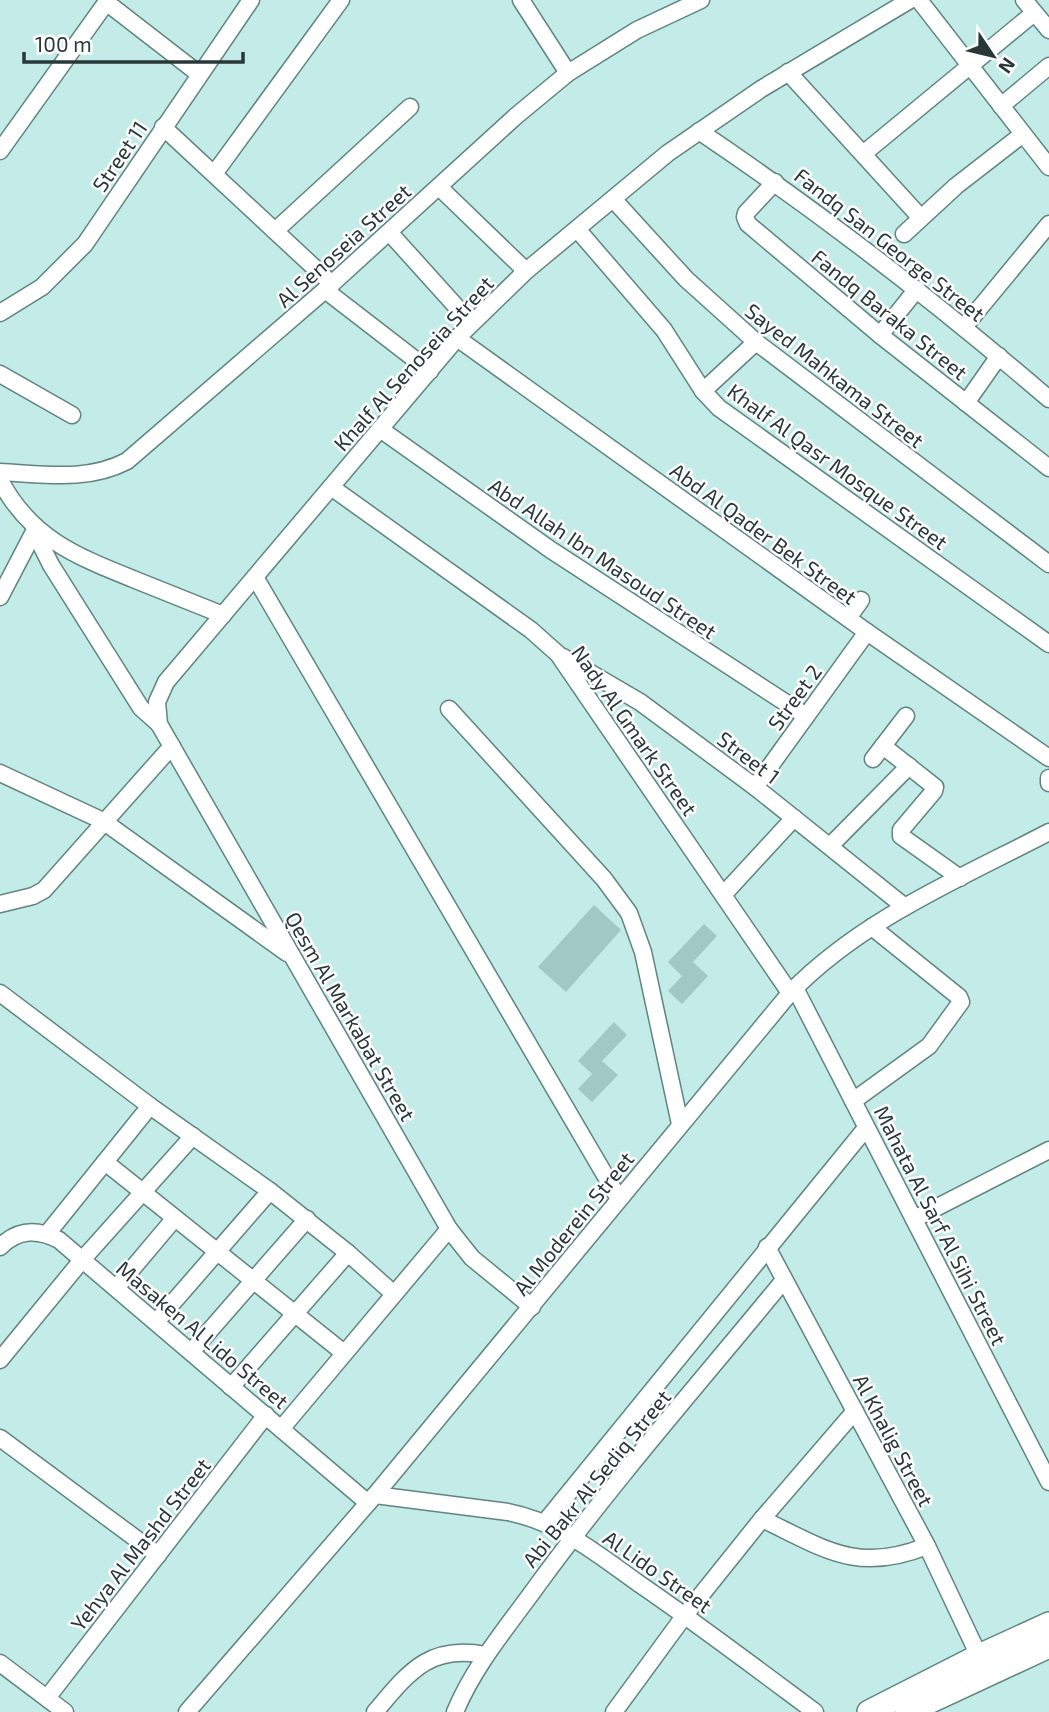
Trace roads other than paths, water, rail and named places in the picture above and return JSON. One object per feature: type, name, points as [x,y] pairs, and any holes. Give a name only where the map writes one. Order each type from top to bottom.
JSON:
[{"type":"street","name":"Street 11","points":[[0,313],[42,287],[72,260],[251,0]]},
{"type":"street","points":[[214,174],[341,0]]},
{"type":"street","points":[[521,0],[568,73]]},
{"type":"street","name":"Al Senoseia Street","points":[[0,472],[85,475],[99,473],[127,461],[328,287],[516,116],[568,73],[637,30],[701,0]]},
{"type":"street","name":"Khalf Al Senoseia Street","points":[[159,724],[157,713],[160,691],[471,323],[526,271],[699,131],[788,72],[910,0]]},
{"type":"street","points":[[919,0],[1049,167]]},
{"type":"street","points":[[0,150],[107,1],[199,74]]},
{"type":"street","points":[[863,154],[970,65],[1029,6],[1049,30]]},
{"type":"street","points":[[1001,106],[1049,66]]},
{"type":"street","points":[[788,72],[921,218]]},
{"type":"street","points":[[275,231],[410,107]]},
{"type":"street","points":[[163,127],[275,231],[328,287],[430,371]]},
{"type":"street","name":"Fandq San George Street","points":[[699,131],[775,182],[917,289],[1049,399]]},
{"type":"street","points":[[904,234],[1023,134]]},
{"type":"street","name":"Fandq Baraka Street","points":[[775,182],[746,213],[746,221],[880,335],[1049,468]]},
{"type":"street","points":[[439,187],[526,271]]},
{"type":"street","name":"Sayed Mahkama Street","points":[[613,199],[686,279],[756,342],[1049,564]]},
{"type":"street","points":[[964,327],[1049,224]]},
{"type":"street","name":"Khalf Al Qasr Mosque Street","points":[[577,229],[672,341],[703,391],[719,408],[1049,644]]},
{"type":"street","points":[[389,232],[471,323]]},
{"type":"street","points":[[880,335],[917,289]]},
{"type":"street","name":"Abd Al Qader Bek Street","points":[[457,338],[867,632],[1049,758]]},
{"type":"street","points":[[703,391],[756,342]]},
{"type":"street","points":[[966,402],[999,356]]},
{"type":"street","points":[[0,374],[72,415]]},
{"type":"street","name":"Abd Allah Ibn Masoud Street","points":[[380,429],[561,557],[806,716]]},
{"type":"street","points":[[0,480],[19,510],[36,528],[60,546],[86,560],[223,615]]},
{"type":"street","name":"Nady Al Gmark Street","points":[[331,487],[531,630],[558,654],[723,895],[792,990]]},
{"type":"street","points":[[0,597],[36,528]]},
{"type":"street","name":"Qesm Al Markabat Street","points":[[36,528],[41,547],[58,576],[141,708],[159,724],[172,746],[449,1229],[472,1258],[532,1307]]},
{"type":"street","points":[[255,577],[620,1199]]},
{"type":"street","points":[[848,618],[861,600]]},
{"type":"street","name":"Street 2","points":[[755,787],[867,632]]},
{"type":"street","name":"Street 1","points":[[558,654],[640,702],[755,787],[905,906]]},
{"type":"street","points":[[449,709],[604,879],[629,913],[643,952],[680,1124]]},
{"type":"street","points":[[906,716],[878,752],[909,766],[932,783],[935,789],[903,828],[901,836],[960,878]]},
{"type":"street","points":[[0,904],[33,896],[44,890],[172,746]]},
{"type":"street","points":[[830,846],[909,766]]},
{"type":"street","points":[[0,774],[103,821],[292,956]]},
{"type":"street","points":[[723,895],[794,818]]},
{"type":"street","name":"Al Moderein Street","points":[[187,1712],[372,1499],[792,990],[840,948],[905,906],[1049,832]]},
{"type":"street","points":[[853,1101],[929,1046],[961,1002],[959,997],[872,927]]},
{"type":"street","name":"Mahata Al Sarf Al Sihi Street","points":[[792,990],[853,1101],[1049,1482]]},
{"type":"street","points":[[1,997],[270,1191],[348,1253],[394,1294]]},
{"type":"street","points":[[0,1247],[26,1232],[47,1234],[150,1106]]},
{"type":"street","name":"Abi Bakr Al Sediq Street","points":[[544,1522],[866,1128]]},
{"type":"street","points":[[0,1360],[82,1259],[193,1136]]},
{"type":"street","points":[[914,1219],[1049,1150]]},
{"type":"street","points":[[105,1162],[344,1353]]},
{"type":"street","points":[[156,1322],[270,1191]]},
{"type":"street","points":[[116,1288],[175,1218]]},
{"type":"street","points":[[191,1352],[307,1219]]},
{"type":"street","points":[[281,1429],[449,1229]]},
{"type":"street","name":"Masaken Al Lido Street","points":[[47,1234],[82,1259],[265,1416],[372,1499]]},
{"type":"street","name":"Al Khalig Street","points":[[767,1247],[927,1546],[979,1656]]},
{"type":"street","points":[[231,1387],[348,1253]]},
{"type":"street","name":"Abi Bakr Al Sediq Street","points":[[455,1712],[467,1684],[486,1655],[573,1537],[784,1279]]},
{"type":"street","points":[[614,1712],[685,1615],[762,1519],[855,1411]]},
{"type":"street","name":"Yehya Al Mashd Street","points":[[47,1698],[265,1416]]},
{"type":"street","points":[[0,1438],[158,1555]]},
{"type":"street","name":"Al Lido Street","points":[[372,1499],[508,1513],[544,1522],[573,1537],[685,1615],[815,1712]]},
{"type":"street","points":[[762,1519],[831,1552],[855,1559],[879,1560],[903,1556],[927,1546]]},
{"type":"street","points":[[869,1712],[1049,1623]]},
{"type":"street","points":[[907,1712],[1049,1646]]},
{"type":"street","points":[[375,1712],[406,1675],[435,1656],[452,1652],[486,1655]]},
{"type":"street","points":[[0,1663],[65,1712]]}]
